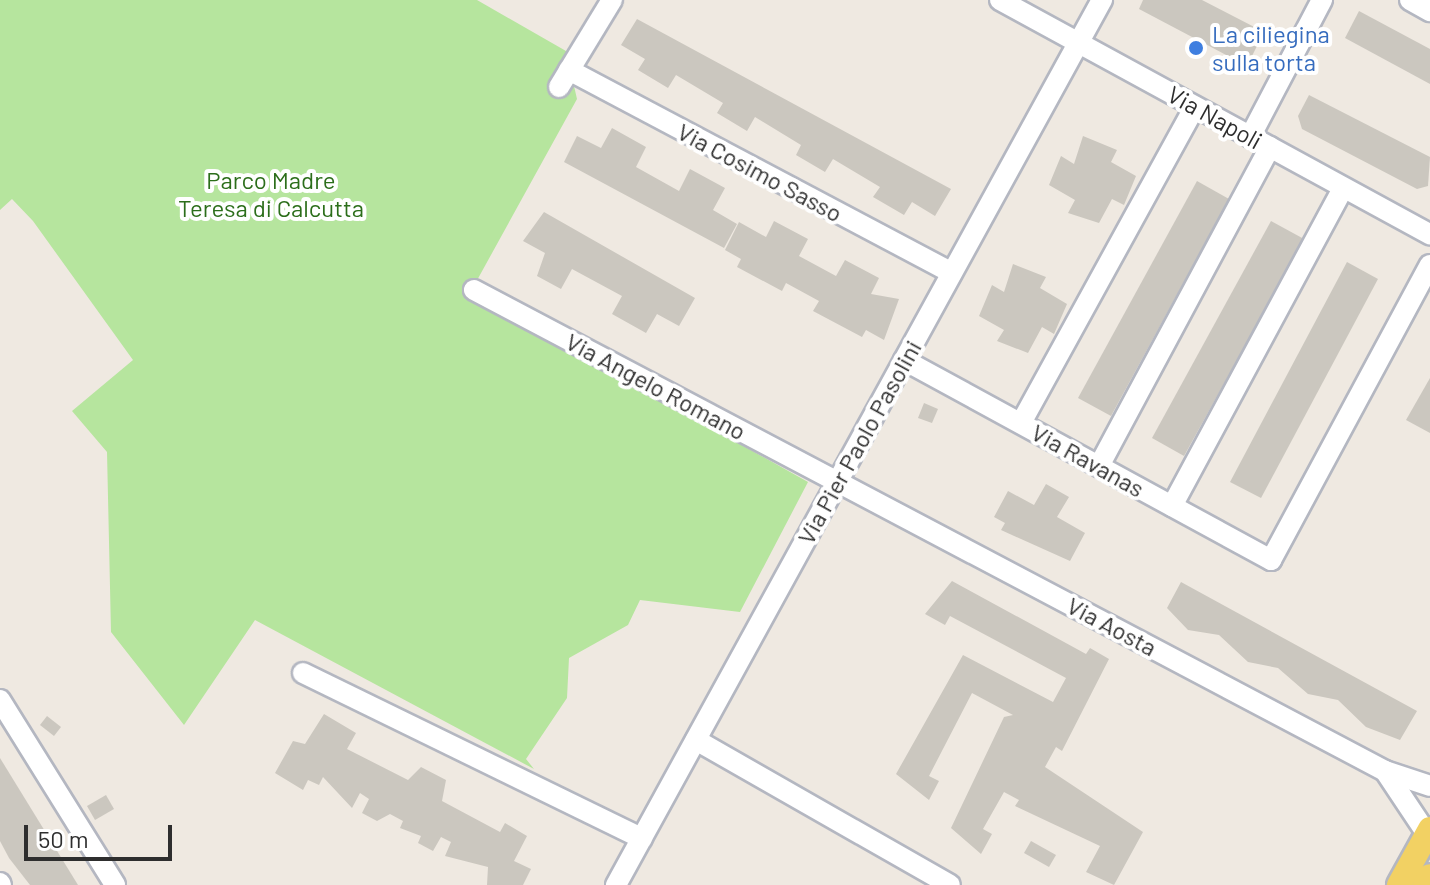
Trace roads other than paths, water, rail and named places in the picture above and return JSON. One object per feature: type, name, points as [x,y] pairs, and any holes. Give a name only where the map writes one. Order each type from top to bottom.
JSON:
[{"type":"main road","points":[[1399,885],[1428,831]]},
{"type":"main road","points":[[1425,885],[1430,876]]},
{"type":"street","name":"Via Cosimo Sasso","points":[[612,0],[564,79],[952,273]]},
{"type":"street","name":"Via Napoli","points":[[1000,0],[1343,189],[1430,233]]},
{"type":"street","name":"Via Pier Paolo Pasolini","points":[[616,885],[1102,0]]},
{"type":"street","points":[[1250,137],[1322,0]]},
{"type":"street","points":[[1410,0],[1430,11]]},
{"type":"street","points":[[1021,423],[1195,107]]},
{"type":"street","points":[[1099,466],[1270,147]]},
{"type":"street","points":[[1172,506],[1343,189]]},
{"type":"street","name":"Via Ravanas","points":[[904,360],[1271,560],[1430,265]]},
{"type":"street","name":"Via Angelo Romano","points":[[474,290],[838,481]]},
{"type":"street","name":"Via Aosta","points":[[838,481],[1385,771]]},
{"type":"street","points":[[303,673],[642,838]]},
{"type":"street","points":[[0,700],[115,885]]},
{"type":"street","points":[[696,740],[950,885]]},
{"type":"street","points":[[1385,771],[1430,786]]},
{"type":"street","points":[[1385,771],[1428,831]]},
{"type":"place","name":"La ciliegina sulla torta","points":[[1196,48]]},
{"type":"park label","name":"Parco Madre Teresa di Calcutta","points":[[271,194]]}]
